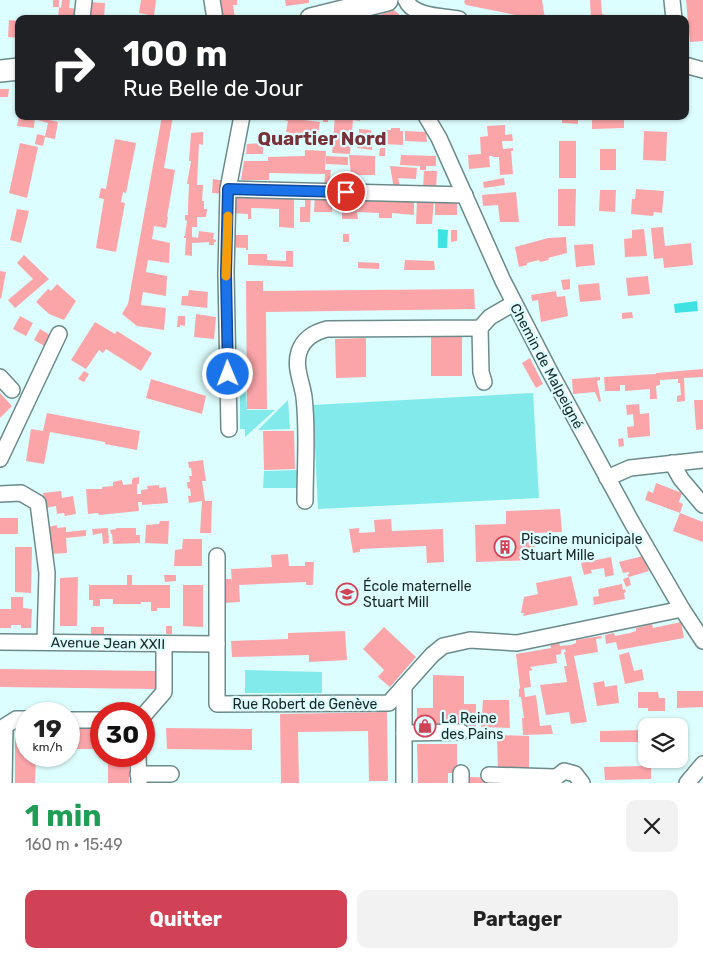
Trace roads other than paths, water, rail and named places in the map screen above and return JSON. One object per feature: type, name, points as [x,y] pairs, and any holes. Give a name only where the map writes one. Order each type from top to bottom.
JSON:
[{"type":"main road","points":[[327,15],[387,0]]},
{"type":"main road","points":[[0,71],[15,69]]},
{"type":"street","points":[[82,15],[84,0]]},
{"type":"street","points":[[212,0],[214,15]]},
{"type":"street","points":[[406,0],[408,6],[419,12],[436,15]]},
{"type":"street","points":[[672,0],[674,15]]},
{"type":"street","points":[[689,66],[703,70]]},
{"type":"street","points":[[229,428],[226,274],[228,189],[241,120]]},
{"type":"street","name":"Chemin de Malpeigné","points":[[428,120],[439,138],[514,303],[607,478],[682,609],[703,641]]},
{"type":"street","points":[[228,189],[464,195]]},
{"type":"street","points":[[484,382],[481,372],[480,328],[490,317],[514,303]]},
{"type":"street","points":[[305,501],[304,396],[298,376],[298,353],[310,336],[327,329],[480,328]]},
{"type":"street","points":[[0,459],[59,334]]},
{"type":"street","points":[[0,377],[12,390]]},
{"type":"street","points":[[607,478],[630,468],[703,460]]},
{"type":"street","points":[[672,463],[681,479],[703,505]]},
{"type":"street","points":[[0,494],[21,493],[38,503],[47,573],[45,642]]},
{"type":"street","name":"Rue Robert de Genève","points":[[217,556],[217,704],[389,703],[432,655],[443,646],[470,640],[517,643],[682,609]]},
{"type":"street","name":"Avenue Jean XXII","points":[[0,642],[217,644]]},
{"type":"street","points":[[155,702],[164,692],[164,644]]},
{"type":"street","points":[[404,686],[404,783]]},
{"type":"street","points":[[4,783],[5,726],[15,720]]},
{"type":"street","points":[[404,733],[461,732]]},
{"type":"street","points":[[687,783],[703,764]]},
{"type":"street","points":[[489,774],[551,780],[564,771],[569,771],[575,774],[582,783]]},
{"type":"street","points":[[138,778],[171,774]]},
{"type":"place","name":"Piscine municipale Stuart Mille","points":[[505,547]]},
{"type":"place","name":"École maternelle Stuart Mill","points":[[347,594]]},
{"type":"place","name":"La Reine des Pains","points":[[425,726]]},
{"type":"district","name":"Quartier Nord","points":[[322,138]]}]
